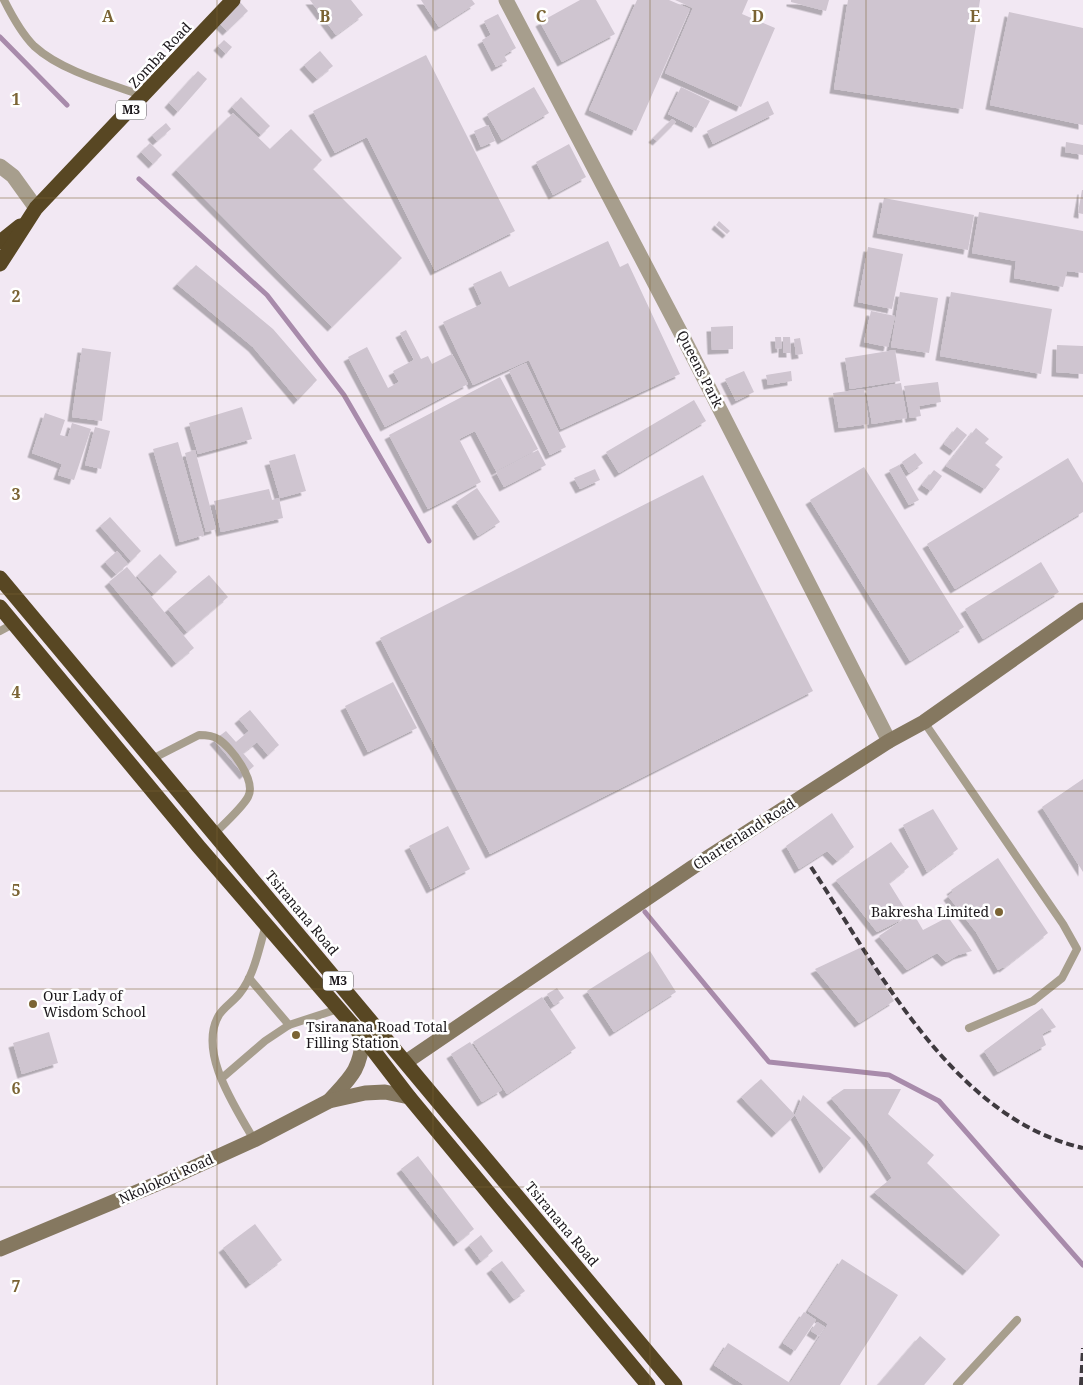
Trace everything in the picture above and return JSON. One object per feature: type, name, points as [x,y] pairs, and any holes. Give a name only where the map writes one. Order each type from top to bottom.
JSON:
[{"type":"highway","name":"Zomba Road","points":[[33,214],[233,0]]},
{"type":"highway","points":[[0,242],[33,214]]},
{"type":"highway","name":"M3","points":[[2,261],[33,214]]},
{"type":"highway","name":"Tsiranana Road","points":[[0,578],[675,1385]]},
{"type":"highway","name":"M3","points":[[0,607],[7,627],[338,1008],[409,1097],[648,1385]]},
{"type":"street","name":"Queens Park","points":[[506,0],[686,341],[889,741]]},
{"type":"street","points":[[0,166],[13,176],[33,214]]},
{"type":"street","name":"Charterland Road","points":[[406,1062],[693,867],[889,741],[924,722],[1083,610]]},
{"type":"street","name":"Nkolokoti Road","points":[[329,1101],[354,1073],[361,1058],[362,1037]]},
{"type":"street","name":"Nkolokoti Road","points":[[0,1249],[166,1180],[254,1140],[329,1101],[365,1093],[385,1092],[409,1097]]},
{"type":"lane","points":[[4,0],[19,28],[35,46],[86,76],[144,96]]},
{"type":"lane","points":[[924,722],[1080,949],[1062,978],[1033,1001],[969,1028]]},
{"type":"lane","points":[[152,759],[199,735],[219,740],[235,758],[248,776],[251,785],[248,797],[214,834]]},
{"type":"lane","points":[[254,1140],[222,1078],[215,1061],[211,1036],[219,1015],[241,992],[249,978],[266,924]]},
{"type":"lane","points":[[249,978],[289,1025]]},
{"type":"lane","points":[[222,1078],[265,1041],[289,1025],[338,1008]]},
{"type":"lane","points":[[957,1385],[1017,1320]]},
{"type":"building","points":[[310,0],[351,0],[363,15],[336,35]]},
{"type":"building","points":[[421,0],[472,0],[475,4],[439,27]]},
{"type":"building","points":[[580,0],[596,0],[615,34],[562,62],[540,22]]},
{"type":"building","points":[[637,0],[669,0],[690,9],[636,131],[589,110]]},
{"type":"building","points":[[675,0],[748,0],[742,14],[775,28],[741,107],[665,73],[693,8]]},
{"type":"building","points":[[791,0],[829,0],[826,11],[791,2]]},
{"type":"building","points":[[848,0],[980,0],[963,109],[834,89]]},
{"type":"building","points":[[240,2],[248,11],[227,31],[219,23]]},
{"type":"building","points":[[1009,12],[1083,28],[1083,125],[990,105]]},
{"type":"building","points":[[498,14],[516,48],[504,55],[507,61],[496,67],[482,40],[491,35],[484,21]]},
{"type":"building","points":[[224,40],[232,47],[226,54],[218,46]]},
{"type":"building","points":[[320,51],[333,66],[317,79],[304,65]]},
{"type":"building","points":[[426,55],[515,231],[435,271],[367,137],[335,153],[313,111]]},
{"type":"building","points":[[198,71],[207,79],[178,112],[169,103]]},
{"type":"building","points":[[534,87],[549,113],[502,140],[487,114]]},
{"type":"building","points":[[681,87],[710,101],[696,128],[668,114]]},
{"type":"building","points":[[241,97],[270,126],[261,135],[232,107]]},
{"type":"building","points":[[768,101],[774,114],[713,144],[707,131]]},
{"type":"building","points":[[233,113],[270,149],[291,129],[322,160],[313,169],[402,258],[332,327],[176,170]]},
{"type":"building","points":[[672,119],[676,122],[657,141],[653,138]]},
{"type":"building","points":[[166,123],[171,129],[157,141],[152,135]]},
{"type":"building","points":[[488,125],[495,141],[481,147],[474,131]]},
{"type":"building","points":[[1066,142],[1083,145],[1083,155],[1065,152]]},
{"type":"building","points":[[150,143],[162,155],[153,164],[141,152]]},
{"type":"building","points":[[569,144],[586,177],[553,195],[536,162]]},
{"type":"building","points":[[1083,190],[1083,214],[1078,213]]},
{"type":"building","points":[[884,198],[974,215],[968,250],[877,233]]},
{"type":"building","points":[[979,212],[1083,231],[1083,273],[1067,271],[1063,287],[1014,278],[1016,261],[972,253]]},
{"type":"building","points":[[719,221],[730,231],[727,234],[716,225]]},
{"type":"building","points":[[608,241],[620,267],[628,263],[680,374],[561,429],[529,360],[473,385],[443,322],[482,304],[473,284],[501,271],[509,287]]},
{"type":"building","points":[[868,247],[903,254],[892,309],[858,302]]},
{"type":"building","points":[[196,265],[273,329],[317,380],[298,400],[253,347],[177,284]]},
{"type":"building","points":[[900,292],[938,298],[929,353],[891,347]]},
{"type":"building","points":[[951,292],[1052,309],[1041,374],[940,356]]},
{"type":"building","points":[[871,311],[895,316],[888,347],[864,342]]},
{"type":"building","points":[[733,326],[733,349],[712,350],[711,327]]},
{"type":"building","points":[[406,330],[421,359],[428,356],[432,364],[452,354],[468,384],[385,427],[348,357],[367,347],[388,388],[399,382],[393,371],[414,360],[400,333]]},
{"type":"building","points":[[775,337],[781,337],[782,348],[776,349]]},
{"type":"building","points":[[783,337],[790,337],[791,353],[783,353]]},
{"type":"building","points":[[800,338],[803,354],[796,355],[794,339]]},
{"type":"building","points":[[1057,345],[1083,346],[1083,374],[1056,372]]},
{"type":"building","points":[[82,348],[111,352],[102,421],[72,417]]},
{"type":"building","points":[[895,350],[900,381],[850,389],[845,358]]},
{"type":"building","points":[[526,363],[566,447],[550,455],[509,371]]},
{"type":"building","points":[[744,371],[754,392],[736,401],[725,379]]},
{"type":"building","points":[[791,371],[792,381],[768,385],[766,375]]},
{"type":"building","points":[[500,377],[538,449],[496,471],[475,431],[459,439],[481,482],[428,509],[389,435]]},
{"type":"building","points":[[938,382],[941,402],[919,406],[921,416],[910,418],[904,386]]},
{"type":"building","points":[[901,383],[907,418],[872,424],[866,389]]},
{"type":"building","points":[[864,389],[869,424],[839,428],[833,393]]},
{"type":"building","points":[[694,400],[706,421],[619,473],[606,452]]},
{"type":"building","points":[[242,407],[252,439],[198,454],[189,423]]},
{"type":"building","points":[[45,413],[65,420],[60,435],[68,437],[72,423],[91,429],[74,480],[58,475],[62,464],[32,453]]},
{"type":"building","points":[[95,427],[110,431],[101,469],[85,465]]},
{"type":"building","points":[[957,427],[967,435],[954,451],[944,444]]},
{"type":"building","points":[[976,428],[989,439],[985,443],[1003,457],[995,465],[1000,469],[985,489],[946,466]]},
{"type":"building","points":[[178,442],[204,535],[180,542],[153,449]]},
{"type":"building","points":[[195,450],[216,529],[206,532],[185,453]]},
{"type":"building","points":[[538,450],[546,465],[504,487],[496,472]]},
{"type":"building","points":[[915,453],[923,463],[909,473],[902,462]]},
{"type":"building","points":[[295,454],[306,491],[280,498],[269,461]]},
{"type":"building","points":[[1068,458],[1083,483],[1083,512],[955,589],[927,544]]},
{"type":"building","points":[[899,465],[919,500],[909,505],[889,470]]},
{"type":"building","points":[[864,467],[964,627],[910,661],[810,500]]},
{"type":"building","points":[[595,469],[600,480],[580,489],[574,478]]},
{"type":"building","points":[[934,470],[942,476],[931,491],[922,485]]},
{"type":"building","points":[[703,475],[813,691],[490,854],[380,638]]},
{"type":"building","points":[[477,488],[500,522],[478,536],[456,502]]},
{"type":"building","points":[[269,489],[272,500],[279,498],[283,518],[221,532],[214,501]]},
{"type":"building","points":[[110,517],[141,551],[131,561],[100,526]]},
{"type":"building","points":[[117,551],[128,564],[116,574],[105,562]]},
{"type":"building","points":[[160,554],[177,572],[154,594],[137,576]]},
{"type":"building","points":[[1041,562],[1059,592],[983,639],[965,609]]},
{"type":"building","points":[[127,567],[194,648],[176,663],[109,582]]},
{"type":"building","points":[[209,575],[228,597],[187,632],[168,609]]},
{"type":"building","points":[[393,682],[417,728],[368,752],[345,706]]},
{"type":"building","points":[[250,710],[279,745],[268,755],[257,742],[243,753],[254,766],[244,775],[214,740],[226,731],[236,742],[249,731],[239,719]]},
{"type":"building","points":[[1083,779],[1083,872],[1042,807]]},
{"type":"building","points":[[933,809],[958,849],[927,872],[903,825]]},
{"type":"building","points":[[832,813],[854,847],[837,861],[827,851],[799,869],[786,846]]},
{"type":"building","points":[[448,826],[470,869],[431,889],[409,846]]},
{"type":"building","points":[[891,842],[909,867],[889,883],[907,912],[903,915],[905,918],[877,932],[836,880]]},
{"type":"building","name":"Bakresha Limited","points":[[998,858],[1048,933],[1004,968],[998,970],[976,932],[948,896],[953,892],[951,890]]},
{"type":"building","points":[[913,913],[923,930],[948,917],[972,951],[958,955],[946,962],[937,953],[907,970],[879,936]]},
{"type":"building","points":[[862,947],[894,1001],[859,1023],[815,969]]},
{"type":"building","points":[[650,951],[676,992],[614,1032],[587,991]]},
{"type":"building","points":[[557,988],[564,998],[554,1005],[547,994]]},
{"type":"building","points":[[542,997],[576,1048],[507,1094],[473,1042]]},
{"type":"building","points":[[1042,1008],[1056,1027],[1042,1034],[1046,1045],[998,1072],[984,1051]]},
{"type":"building","points":[[49,1032],[58,1063],[22,1074],[13,1043]]},
{"type":"building","points":[[470,1042],[502,1090],[482,1102],[451,1054]]},
{"type":"building","points":[[761,1079],[795,1115],[776,1133],[741,1097]]},
{"type":"building","points":[[844,1089],[901,1089],[888,1114],[934,1155],[927,1163],[1000,1235],[967,1271],[874,1192],[892,1178],[868,1141],[831,1098]]},
{"type":"building","points":[[803,1095],[851,1138],[824,1169],[795,1115]]},
{"type":"building","points":[[418,1156],[474,1229],[458,1242],[401,1169]]},
{"type":"building","points":[[255,1224],[282,1260],[250,1284],[223,1248]]},
{"type":"building","points":[[481,1235],[493,1251],[481,1261],[469,1245]]},
{"type":"building","points":[[842,1259],[898,1295],[840,1385],[744,1385],[714,1365],[728,1343],[790,1383],[828,1324],[808,1311]]},
{"type":"building","points":[[502,1261],[525,1291],[514,1299],[491,1269]]},
{"type":"building","points":[[804,1312],[816,1320],[795,1351],[783,1343]]},
{"type":"building","points":[[817,1322],[825,1327],[819,1336],[811,1331]]},
{"type":"building","points":[[920,1336],[946,1359],[924,1385],[878,1385]]},
{"type":"waterway","points":[[0,37],[67,105]]},
{"type":"waterway","points":[[139,179],[267,295],[344,395],[429,541]]},
{"type":"waterway","points":[[645,912],[769,1062],[889,1075],[939,1101],[1083,1265]]},
{"type":"railway","points":[[811,867],[893,993],[924,1035],[958,1073],[995,1106],[1037,1132],[1083,1148]]},
{"type":"railway","points":[[1081,1385],[1083,1348]]},
{"type":"place","name":"Bakresha Limited","points":[[999,912]]},
{"type":"place","name":"Our Lady of Wisdom School","points":[[33,1004]]},
{"type":"place","name":"Tsiranana Road Total Filling Station","points":[[296,1035]]}]
